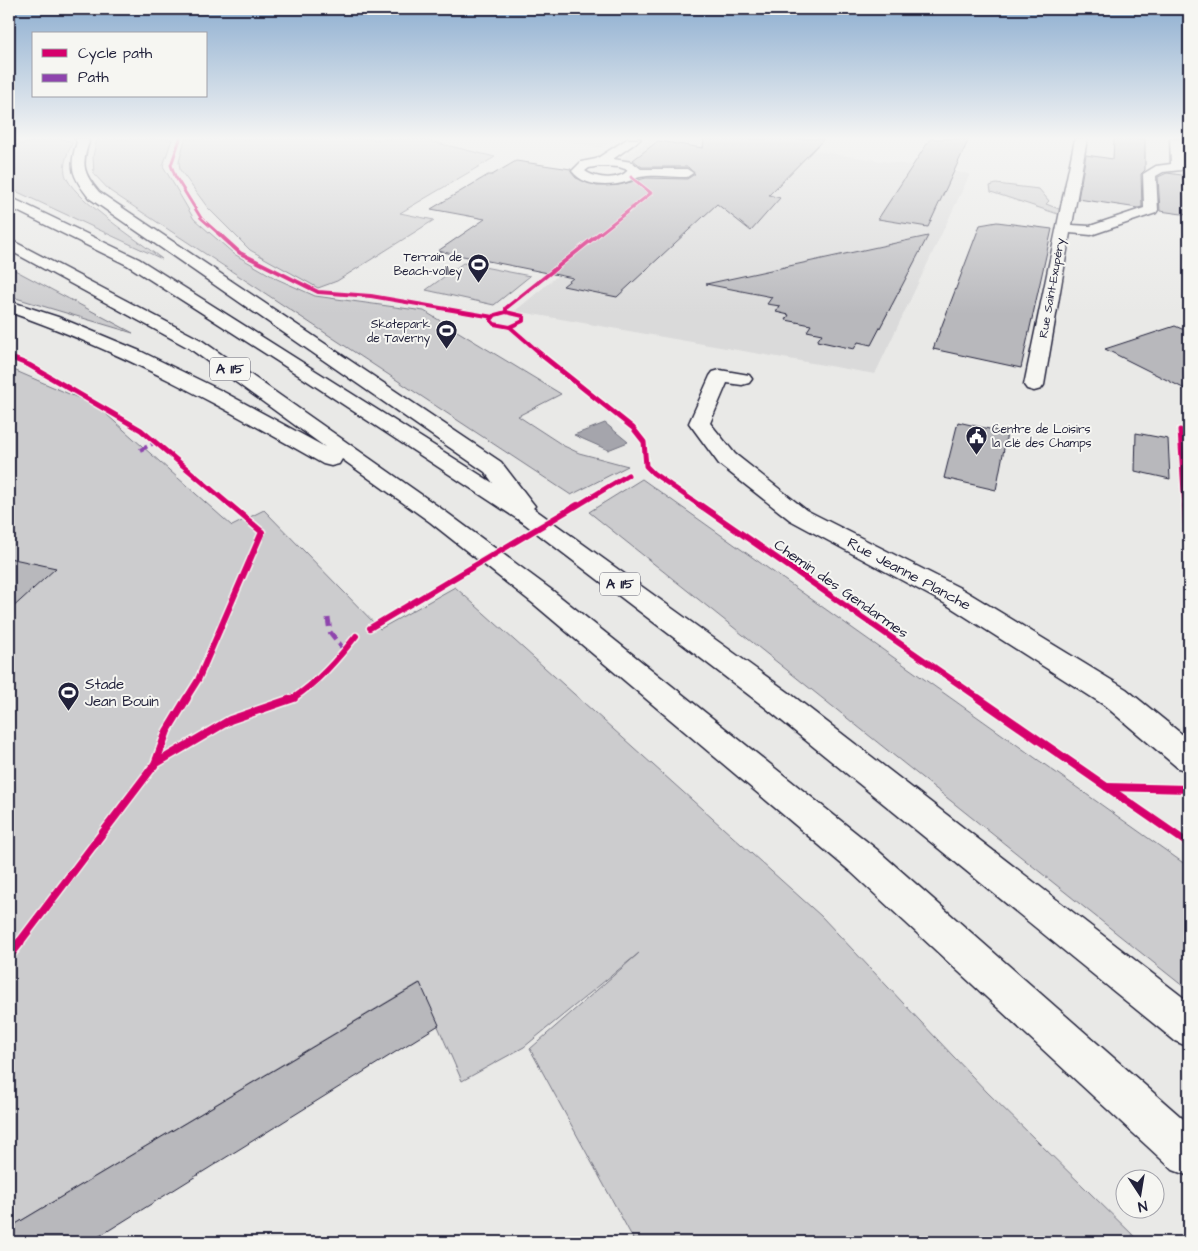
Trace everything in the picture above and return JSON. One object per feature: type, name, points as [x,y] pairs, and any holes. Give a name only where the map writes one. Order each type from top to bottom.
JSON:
[{"type":"main road","points":[[97,197],[493,467],[533,519]]},
{"type":"main road","points":[[1063,228],[1067,217],[1066,212],[1069,197]]},
{"type":"main road","name":"Rue Saint-Exupéry","points":[[1034,385],[1063,228],[1091,231],[1151,210],[1150,197]]},
{"type":"main road","name":"A 115","points":[[9,202],[133,262],[284,356],[533,519],[785,706],[1189,1027]]},
{"type":"main road","name":"A 115","points":[[9,244],[195,344],[438,517],[544,598],[863,860],[1189,1154]]},
{"type":"main road","points":[[9,306],[56,320],[162,366],[438,517]]},
{"type":"main road","name":"Rue Jeanne Planche","points":[[742,380],[720,376],[698,423],[727,459],[798,515],[953,596],[1115,698],[1189,758]]},
{"type":"shaded area","points":[[29,197],[83,197],[110,221],[162,259]]},
{"type":"shaded area","points":[[120,197],[181,197],[194,219],[234,254],[277,279],[315,296],[424,311],[561,394],[518,416],[564,446],[579,453],[628,466],[571,495]]},
{"type":"shaded area","points":[[200,197],[426,197],[400,213],[434,220],[337,281],[318,288],[250,250],[208,208]]},
{"type":"shaded area","points":[[652,197],[959,197],[875,374],[515,311]]},
{"type":"shaded area","points":[[1007,197],[1046,197],[1049,201],[1046,204],[1067,212],[1067,217]]},
{"type":"shaded area","name":"Terrain de Beach-volley","points":[[463,263],[530,276],[494,305],[426,290]]},
{"type":"shaded area","points":[[9,267],[133,333],[9,296]]},
{"type":"shaded area","points":[[9,368],[97,406],[232,526],[264,510],[380,629],[455,587],[821,916],[987,1092],[1140,1242],[635,1242],[530,1049],[639,953],[524,1047],[462,1081],[419,983],[9,1228]]},
{"type":"shaded area","points":[[605,423],[628,442],[608,450],[574,435]]},
{"type":"shaded area","points":[[1180,439],[1189,441],[1189,553]]},
{"type":"shaded area","points":[[642,479],[1189,867],[1189,991],[589,512]]},
{"type":"building","points":[[450,197],[780,198],[751,231],[717,204],[617,297],[563,286],[573,278],[438,251],[485,219],[431,209]]},
{"type":"building","points":[[892,197],[942,197],[928,227],[878,219]]},
{"type":"building","points":[[1078,197],[1142,197],[1142,207],[1138,208],[1078,199]]},
{"type":"building","points":[[1159,197],[1189,197],[1189,215],[1160,211]]},
{"type":"building","points":[[997,222],[1052,229],[1021,368],[933,349],[980,225]]},
{"type":"building","points":[[928,236],[871,345],[858,342],[854,349],[817,341],[822,334],[807,331],[811,325],[786,320],[789,315],[776,312],[780,306],[767,304],[772,297],[706,284]]},
{"type":"building","points":[[1175,326],[1189,332],[1189,391],[1105,349]]},
{"type":"building","name":"Centre de Loisirs la clé des Champs","points":[[958,422],[1007,433],[996,490],[944,478]]},
{"type":"building","points":[[1136,433],[1168,439],[1170,479],[1135,471]]},
{"type":"building","points":[[9,558],[56,568],[9,611]]},
{"type":"building","points":[[420,983],[439,1025],[90,1242],[9,1242],[9,1228]]},
{"type":"marked path","points":[[140,450],[156,442]]},
{"type":"marked path","points":[[328,618],[330,632],[345,651]]},
{"type":"cycle path","points":[[188,197],[201,218],[240,253],[318,292],[371,296],[493,317]]},
{"type":"cycle path","points":[[506,312],[506,308],[645,197]]},
{"type":"cycle path","points":[[506,312],[523,316],[523,321],[510,327],[494,324],[491,320],[495,315],[506,312]]},
{"type":"cycle path","name":"Chemin des Gendarmes","points":[[510,327],[519,337],[633,428],[644,442],[646,466],[653,473],[1189,844]]},
{"type":"cycle path","points":[[9,357],[29,365],[141,430],[262,532],[198,680],[167,731],[155,764]]},
{"type":"cycle path","points":[[1180,430],[1189,593]]},
{"type":"cycle path","points":[[370,628],[628,475]]},
{"type":"cycle path","points":[[9,956],[155,764],[230,720],[289,701],[310,687],[332,666],[356,636]]},
{"type":"cycle path","points":[[1107,787],[1189,789]]},
{"type":"place","name":"Terrain de Beach-volley","points":[[478,283]]},
{"type":"place","name":"Skatepark de Taverny","points":[[446,350]]},
{"type":"place","name":"Centre de Loisirs la clé des Champs","points":[[976,455]]},
{"type":"place","name":"Stade Jean Bouin","points":[[69,712]]}]
